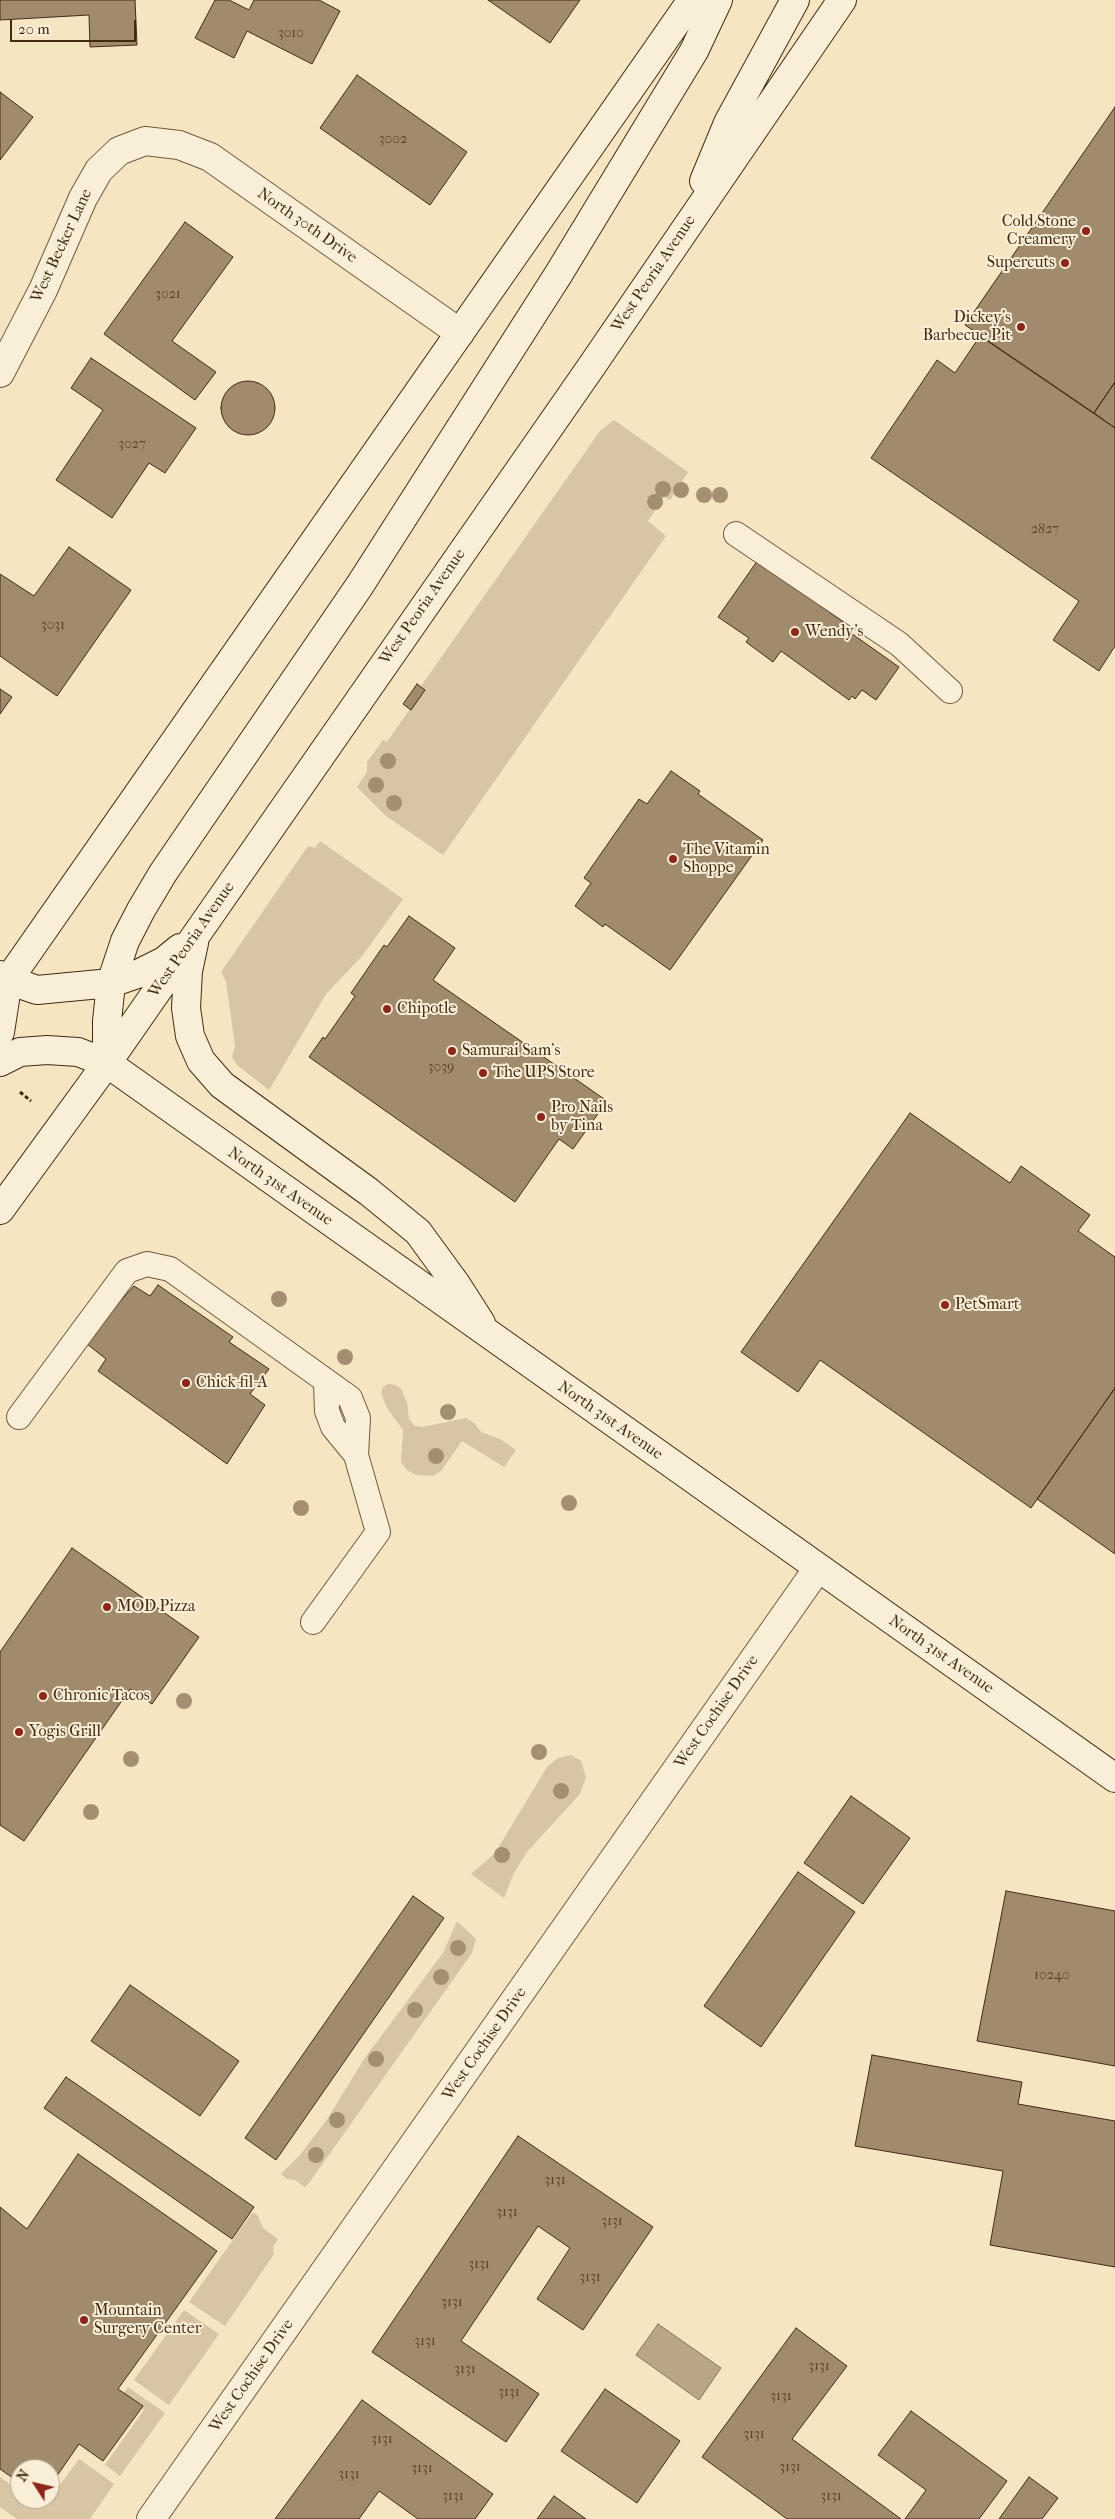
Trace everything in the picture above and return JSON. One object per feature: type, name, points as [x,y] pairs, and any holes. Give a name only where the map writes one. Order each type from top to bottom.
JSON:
[{"type":"main road","points":[[0,1032],[3,982],[692,0]]},
{"type":"main road","points":[[107,1064],[107,1021],[111,983],[125,941],[163,873],[360,585],[558,275],[694,51],[718,0]]},
{"type":"main road","points":[[681,235],[728,123],[795,0]]},
{"type":"main road","name":"West Peoria Avenue","points":[[0,1210],[107,1064],[842,0]]},
{"type":"main road","name":"North 30th Drive","points":[[146,141],[179,145],[210,157],[460,333]]},
{"type":"main road","name":"West Becker Lane","points":[[0,373],[43,290],[83,198],[99,170],[119,151],[146,141]]},
{"type":"main road","points":[[3,982],[36,990],[111,983],[140,973],[164,961],[196,934]]},
{"type":"main road","points":[[196,934],[188,972],[186,1008],[190,1036],[201,1061],[222,1085],[369,1192],[418,1232],[456,1284],[489,1336]]},
{"type":"main road","name":"North 31st Avenue","points":[[0,1062],[20,1052],[47,1050],[78,1052],[107,1064],[1115,1778]]},
{"type":"main road","name":"West Cochise Drive","points":[[151,2519],[818,1568]]},
{"type":"lane","points":[[736,534],[899,644],[950,691]]},
{"type":"lane","points":[[20,1417],[127,1271],[147,1264],[170,1269],[310,1368],[326,1383],[327,1412],[333,1427],[356,1455],[378,1532],[313,1622]]},
{"type":"path","points":[[17,1089],[31,1101]]},
{"type":"shaded area","points":[[614,420],[688,472],[670,500],[664,497],[648,521],[666,536],[443,855],[386,816],[357,787],[367,772],[367,762],[383,740],[387,742],[424,689],[421,686],[600,431]]},
{"type":"shaded area","points":[[320,841],[403,899],[363,955],[326,994],[269,1090],[237,1065],[232,1057],[235,1046],[226,981],[221,972],[308,846],[315,848]]},
{"type":"shaded area","points":[[388,1384],[396,1385],[401,1389],[407,1402],[409,1419],[415,1426],[422,1427],[466,1418],[474,1423],[481,1432],[500,1439],[516,1450],[504,1467],[462,1441],[441,1471],[433,1476],[416,1475],[407,1470],[401,1462],[403,1430],[387,1408],[381,1393],[383,1387]]},
{"type":"shaded area","points":[[571,1755],[581,1761],[586,1777],[580,1794],[527,1852],[514,1873],[504,1898],[471,1874],[495,1853],[547,1767],[558,1758]]},
{"type":"shaded area","points":[[457,1921],[476,1939],[472,1953],[309,2183],[305,2187],[295,2180],[287,2179],[281,2174],[300,2155],[328,2118],[364,2059],[443,1953]]},
{"type":"shaded area","points":[[252,2213],[257,2214],[263,2228],[278,2239],[273,2247],[274,2254],[225,2326],[189,2302]]},
{"type":"shaded area","points":[[184,2310],[219,2334],[169,2405],[134,2380]]},
{"type":"shaded area","points":[[658,2324],[721,2368],[699,2400],[636,2355]]},
{"type":"shaded area","points":[[128,2387],[165,2413],[120,2476],[105,2465],[144,2410],[123,2394]]},
{"type":"shaded area","points":[[79,2459],[114,2484],[90,2519],[17,2519],[0,2507],[0,2477],[10,2484],[10,2509],[60,2509],[60,2485]]},
{"type":"building","points":[[0,0],[135,0],[137,45],[90,47],[89,15],[0,20]]},
{"type":"building","points":[[215,0],[229,0],[249,10],[254,0],[319,0],[340,11],[312,64],[247,31],[234,58],[195,38]]},
{"type":"building","points":[[488,0],[580,0],[550,43]]},
{"type":"building","points":[[357,75],[467,152],[430,205],[320,128]]},
{"type":"building","points":[[0,92],[33,117],[0,160]]},
{"type":"building","points":[[1115,107],[1115,382],[1094,413],[965,325]]},
{"type":"building","points":[[185,222],[233,257],[172,341],[216,372],[195,400],[104,334]]},
{"type":"building","points":[[980,336],[1115,428],[1115,646],[1099,671],[1053,640],[1079,601],[871,458],[937,360],[955,373]]},
{"type":"building","points":[[91,358],[196,428],[165,473],[149,463],[112,518],[56,480],[103,410],[71,388]]},
{"type":"building","points":[[248,381],[258,383],[267,389],[273,398],[275,408],[273,418],[267,427],[258,433],[248,435],[238,433],[229,427],[223,418],[221,408],[223,398],[229,389],[238,383]]},
{"type":"building","points":[[1115,382],[1115,428],[1094,413]]},
{"type":"building","points":[[69,547],[131,590],[57,696],[0,656],[0,574],[34,596]]},
{"type":"building","name":"Wendy's","points":[[760,557],[820,601],[818,604],[843,622],[841,626],[899,667],[876,700],[862,690],[855,699],[852,696],[849,700],[781,651],[773,662],[746,642],[749,638],[718,617]]},
{"type":"building","points":[[417,684],[425,690],[411,710],[403,704]]},
{"type":"building","points":[[0,689],[12,697],[0,714]]},
{"type":"building","name":"The Vitamin Shoppe","points":[[671,771],[700,791],[698,794],[763,840],[670,970],[605,924],[603,927],[575,906],[591,883],[584,878],[639,799],[647,804]]},
{"type":"building","points":[[409,916],[455,948],[433,980],[607,1101],[573,1149],[559,1139],[515,1202],[309,1057],[323,1037],[325,1039],[355,996],[351,993],[384,945],[387,947]]},
{"type":"building","name":"PetSmart","points":[[910,1113],[1010,1183],[1021,1166],[1090,1215],[1078,1231],[1115,1257],[1115,1388],[1031,1508],[820,1360],[798,1392],[741,1352]]},
{"type":"building","name":"Chick-fil-A","points":[[158,1285],[233,1337],[229,1342],[269,1369],[250,1394],[265,1405],[227,1464],[98,1371],[106,1359],[87,1344],[104,1319],[134,1286],[150,1296]]},
{"type":"building","points":[[1115,1388],[1115,1554],[1037,1499]]},
{"type":"building","points":[[72,1548],[199,1637],[152,1704],[130,1689],[24,1841],[0,1825],[0,1652]]},
{"type":"building","points":[[851,1796],[910,1838],[863,1904],[804,1863]]},
{"type":"building","points":[[798,1872],[855,1912],[761,2047],[704,2006]]},
{"type":"building","points":[[1006,1891],[1115,1911],[1115,2066],[977,2041]]},
{"type":"building","points":[[413,1896],[444,1918],[276,2160],[245,2138]]},
{"type":"building","points":[[130,1985],[239,2061],[200,2116],[91,2041]]},
{"type":"building","points":[[872,2055],[1022,2082],[1018,2104],[1115,2121],[1115,2267],[990,2245],[1003,2171],[855,2146]]},
{"type":"building","points":[[66,2077],[254,2207],[232,2239],[44,2108]]},
{"type":"building","points":[[518,2136],[653,2227],[583,2330],[537,2299],[570,2248],[538,2226],[461,2341],[539,2394],[506,2442],[372,2352]]},
{"type":"building","name":"Mountain Surgery Center","points":[[78,2154],[217,2251],[118,2389],[143,2406],[103,2461],[79,2444],[60,2472],[60,2459],[10,2459],[10,2476],[0,2469],[0,2207],[27,2229]]},
{"type":"building","points":[[796,2328],[847,2366],[792,2439],[901,2519],[787,2519],[702,2457]]},
{"type":"building","points":[[605,2389],[680,2441],[637,2503],[561,2451]]},
{"type":"building","points":[[362,2400],[493,2494],[475,2519],[418,2519],[379,2491],[359,2519],[275,2519]]},
{"type":"building","points":[[911,2411],[1007,2481],[979,2519],[905,2519],[926,2490],[878,2455]]},
{"type":"building","points":[[1029,2477],[1058,2498],[1042,2519],[999,2519]]},
{"type":"building","points":[[554,2496],[586,2519],[537,2519]]},
{"type":"place","name":"Cold Stone Creamery","points":[[1086,231]]},
{"type":"place","name":"Supercuts","points":[[1065,263]]},
{"type":"place","name":"Dickey's Barbecue Pit","points":[[1021,327]]},
{"type":"place","name":"Wendy's","points":[[795,632]]},
{"type":"place","name":"The Vitamin Shoppe","points":[[673,859]]},
{"type":"place","name":"Chipotle","points":[[387,1009]]},
{"type":"place","name":"Samurai Sam's","points":[[452,1051]]},
{"type":"place","name":"The UPS Store","points":[[483,1073]]},
{"type":"place","name":"Pro Nails by Tina","points":[[541,1117]]},
{"type":"place","name":"PetSmart","points":[[945,1305]]},
{"type":"place","name":"Chick-fil-A","points":[[186,1383]]},
{"type":"place","name":"MOD Pizza","points":[[107,1607]]},
{"type":"place","name":"Chronic Tacos","points":[[43,1696]]},
{"type":"place","name":"Yogis Grill","points":[[19,1732]]},
{"type":"place","name":"Mountain Surgery Center","points":[[84,2320]]}]
